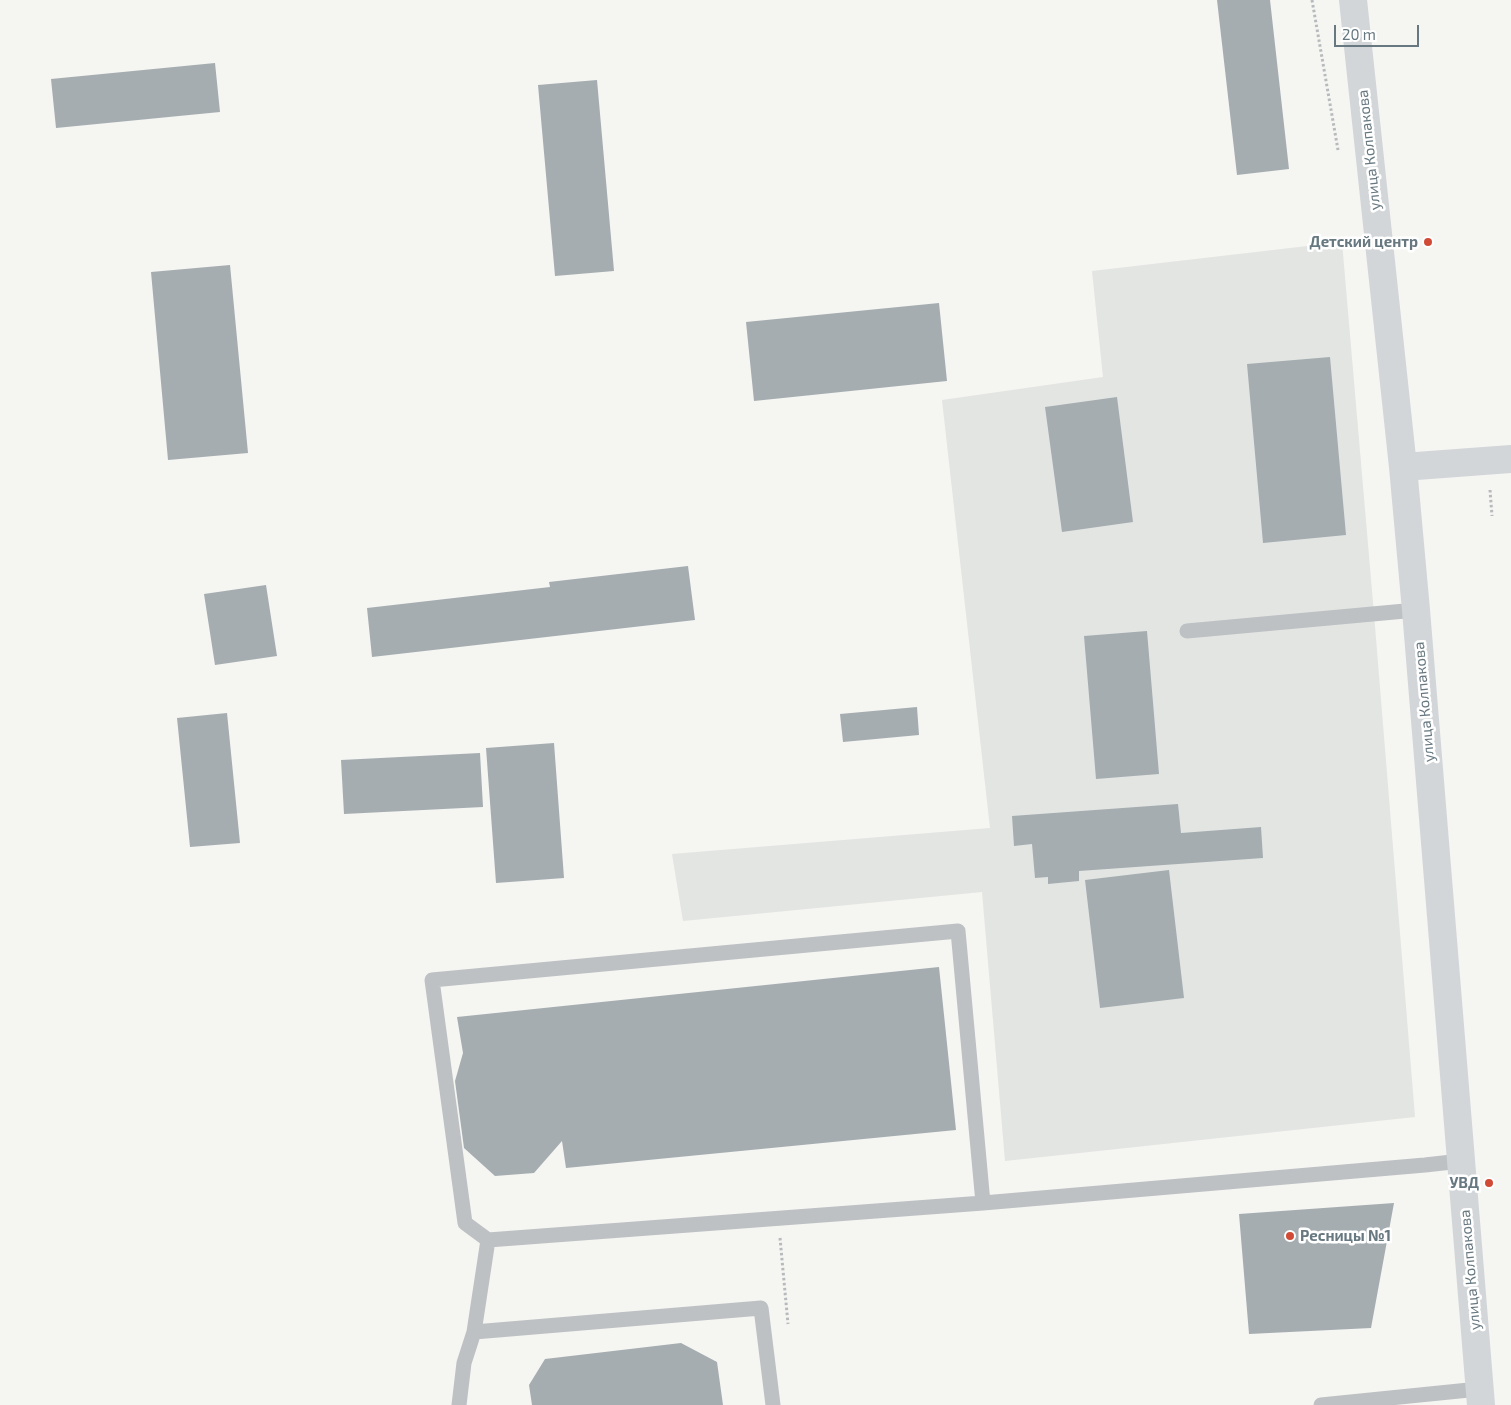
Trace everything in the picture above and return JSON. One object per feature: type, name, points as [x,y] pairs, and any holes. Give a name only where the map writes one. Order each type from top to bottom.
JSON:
[{"type":"street","name":"улица Колпакова","points":[[1353,0],[1416,610],[1480,1397]]},
{"type":"street","points":[[1402,467],[1511,459]]},
{"type":"lane","points":[[1187,631],[1416,610]]},
{"type":"lane","points":[[983,1203],[958,931],[432,980],[465,1223],[488,1240],[983,1203],[1461,1161]]},
{"type":"lane","points":[[459,1405],[464,1363],[474,1332],[488,1240]]},
{"type":"lane","points":[[474,1332],[761,1308],[773,1405]]},
{"type":"lane","points":[[1321,1405],[1480,1397]]},
{"type":"path","points":[[1312,0],[1339,153]]},
{"type":"path","points":[[1489,482],[1492,516]]},
{"type":"path","points":[[778,1218],[788,1326]]},
{"type":"shaded area","points":[[1342,242],[1415,1117],[1005,1161],[982,892],[683,921],[672,854],[990,828],[942,400],[1103,377],[1092,271]]},
{"type":"building","points":[[1217,0],[1270,0],[1289,169],[1237,175]]},
{"type":"building","points":[[215,63],[220,112],[56,128],[51,79]]},
{"type":"building","points":[[597,80],[614,271],[555,276],[538,85]]},
{"type":"building","points":[[230,265],[248,453],[168,460],[151,272]]},
{"type":"building","points":[[939,303],[947,381],[754,401],[746,322]]},
{"type":"building","points":[[1330,357],[1346,535],[1263,543],[1247,364]]},
{"type":"building","points":[[1117,397],[1133,522],[1062,532],[1045,407]]},
{"type":"building","points":[[688,566],[695,620],[372,657],[367,608],[550,587],[549,582]]},
{"type":"building","points":[[266,585],[277,656],[215,665],[204,594]]},
{"type":"building","points":[[1147,631],[1159,774],[1096,779],[1084,636]]},
{"type":"building","points":[[917,707],[919,735],[843,742],[840,714]]},
{"type":"building","points":[[227,713],[240,843],[190,847],[177,718]]},
{"type":"building","points":[[554,743],[564,878],[496,883],[486,748]]},
{"type":"building","points":[[480,753],[483,807],[344,814],[341,760]]},
{"type":"building","points":[[1178,804],[1181,833],[1261,827],[1263,858],[1079,871],[1079,881],[1048,884],[1048,877],[1035,878],[1032,844],[1014,846],[1012,816]]},
{"type":"building","points":[[1169,870],[1184,998],[1100,1008],[1085,880]]},
{"type":"building","points":[[939,967],[956,1130],[566,1168],[562,1141],[534,1173],[495,1176],[464,1148],[455,1081],[463,1053],[457,1017]]},
{"type":"building","points":[[1394,1203],[1371,1328],[1249,1334],[1239,1214]]},
{"type":"building","points":[[681,1343],[717,1362],[723,1405],[532,1405],[529,1385],[545,1359]]},
{"type":"place","name":"Детский центр","points":[[1428,242]]},
{"type":"place","name":"УВД","points":[[1489,1183]]},
{"type":"place","name":"Ресницы №1","points":[[1290,1236]]}]
